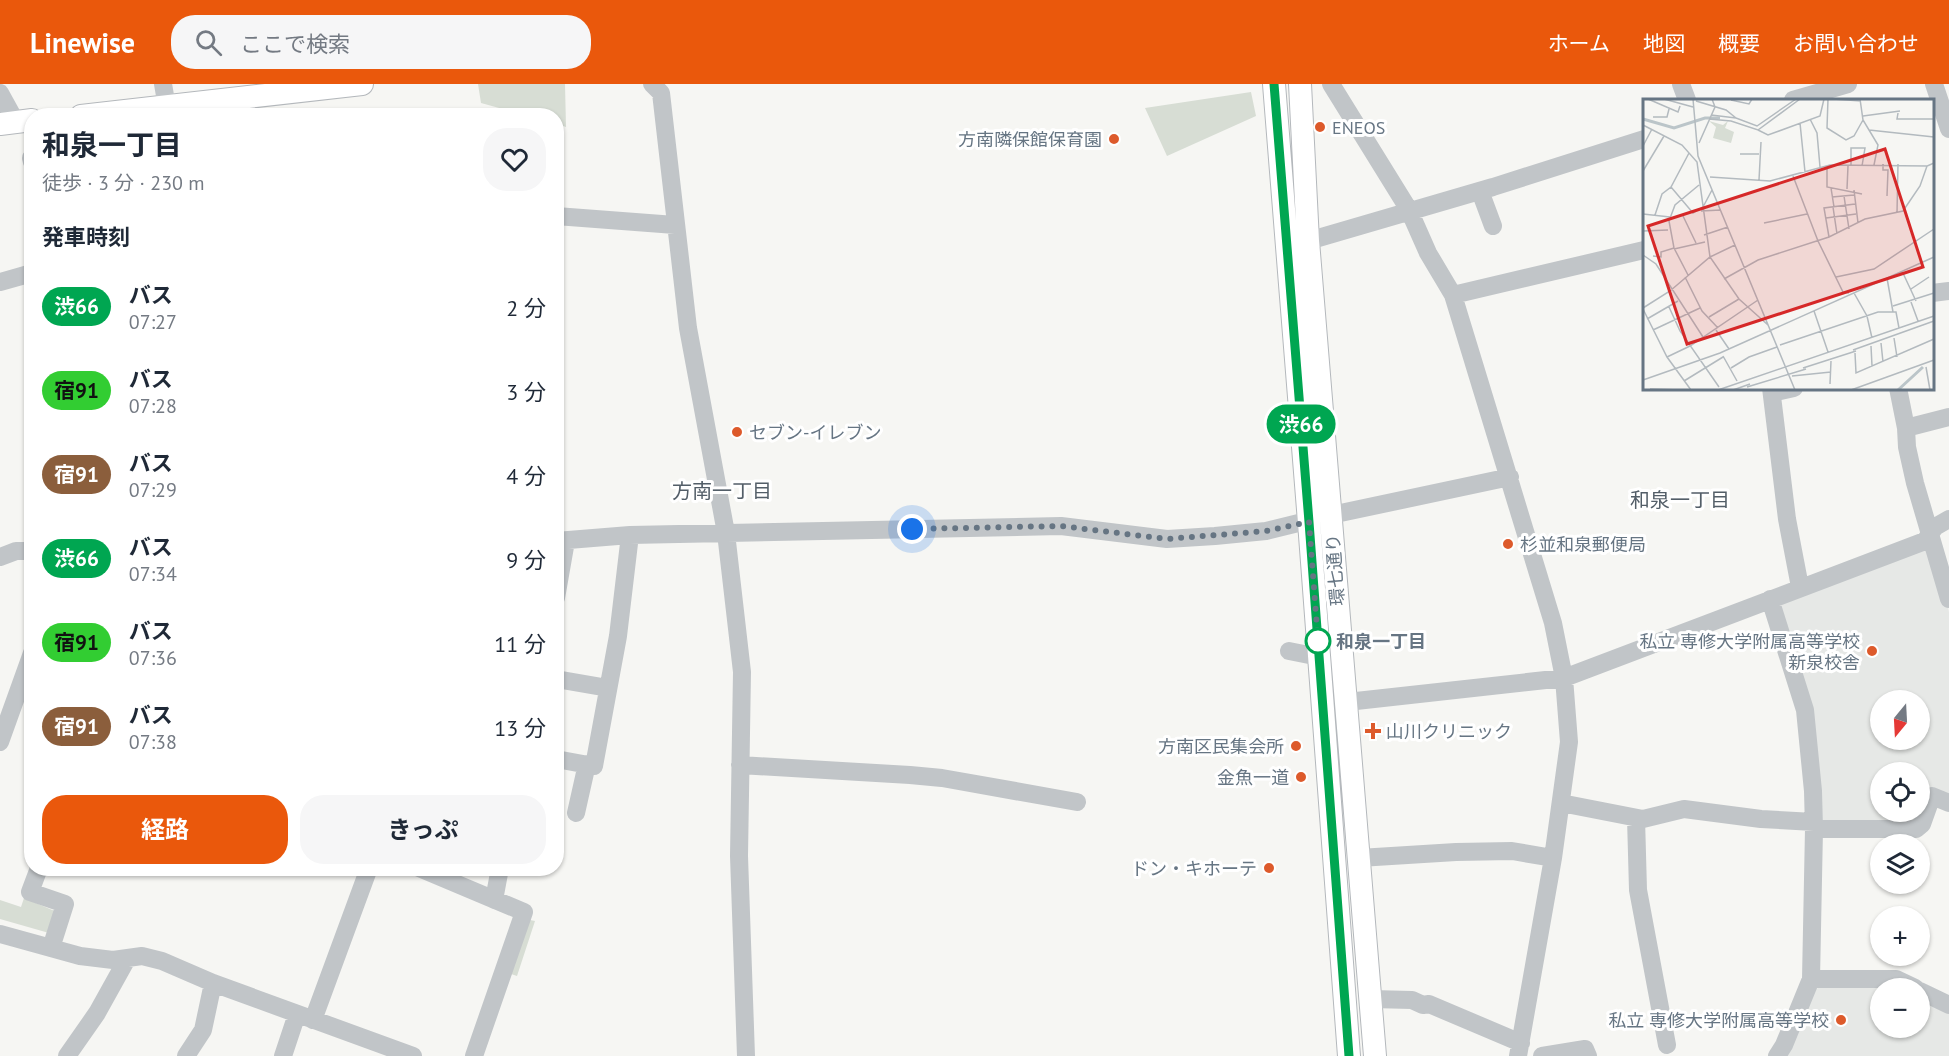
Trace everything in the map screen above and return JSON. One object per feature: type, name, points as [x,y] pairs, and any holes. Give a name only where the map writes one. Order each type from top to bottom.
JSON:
[{"type":"main road","points":[[157,108],[299,88],[362,84]]},
{"type":"main road","name":"環七通り","points":[[1274,84],[1349,1056]]},
{"type":"main road","name":"環七通り","points":[[1300,84],[1308,241],[1375,1056]]},
{"type":"street","points":[[163,84],[167,107]]},
{"type":"street","points":[[652,84],[661,93],[688,328],[726,533],[742,672],[739,856],[746,1056]]},
{"type":"street","points":[[1331,84],[1408,210],[1428,253],[1452,295],[1510,477],[1553,623],[1564,678],[1569,742],[1553,858],[1519,1049],[1429,1004],[1423,1005],[1412,1000],[1371,999]]},
{"type":"street","points":[[1681,84],[1687,99]]},
{"type":"street","points":[[1804,99],[1848,84]]},
{"type":"street","points":[[1934,84],[1949,129]]},
{"type":"street","points":[[0,93],[16,122]]},
{"type":"street","points":[[1308,241],[1408,210],[1480,191],[1643,139]]},
{"type":"street","points":[[1480,191],[1493,226]]},
{"type":"street","points":[[564,217],[675,225]]},
{"type":"street","points":[[1452,295],[1643,250]]},
{"type":"street","points":[[0,282],[24,275]]},
{"type":"street","points":[[1934,293],[1949,291]]},
{"type":"street","points":[[1898,390],[1915,483],[1949,599]]},
{"type":"street","points":[[1772,391],[1787,519],[1800,587]]},
{"type":"street","points":[[1906,428],[1949,417]]},
{"type":"street","points":[[564,541],[630,535],[1061,526],[1167,539],[1266,531],[1510,477]]},
{"type":"street","points":[[1347,702],[1564,678],[1926,541],[1935,527],[1949,519]]},
{"type":"street","points":[[564,760],[594,766],[618,636],[630,535]]},
{"type":"street","points":[[0,557],[16,551],[24,551]]},
{"type":"street","points":[[1770,599],[1805,710],[1814,825],[1811,979],[1784,1045],[1777,1056]]},
{"type":"street","points":[[1289,651],[1319,657]]},
{"type":"street","points":[[0,742],[24,675]]},
{"type":"street","points":[[564,680],[608,688]]},
{"type":"street","points":[[576,813],[587,764]]},
{"type":"street","points":[[741,765],[942,778],[1077,802]]},
{"type":"street","points":[[1561,803],[1643,819],[1684,809],[1814,825],[1916,830],[1922,824],[1932,796],[1949,803]]},
{"type":"street","points":[[1636,818],[1638,890],[1667,1045]]},
{"type":"street","points":[[1359,858],[1512,851],[1553,858]]},
{"type":"street","points":[[36,876],[30,892],[65,904],[51,948]]},
{"type":"street","points":[[283,1056],[305,1017],[366,876]]},
{"type":"street","points":[[438,876],[524,912],[474,1056]]},
{"type":"street","points":[[494,900],[498,876]]},
{"type":"street","points":[[0,934],[80,956],[112,960],[141,956],[162,961],[213,984],[413,1056]]},
{"type":"street","points":[[67,1056],[98,1013],[128,959]]},
{"type":"street","points":[[1811,979],[1870,979]]},
{"type":"street","points":[[186,1056],[203,1030],[213,984]]},
{"type":"street","points":[[1930,996],[1949,1005]]},
{"type":"street","points":[[1542,1056],[1585,1049],[1588,1056]]},
{"type":"shaded area","points":[[478,84],[565,84],[566,127],[564,126],[564,108],[499,108],[481,103]]},
{"type":"shaded area","points":[[1251,92],[1256,116],[1167,156],[1145,108]]},
{"type":"shaded area","name":"私立 専修大学附属高等学校 新泉校舎","points":[[1925,546],[1946,596],[1949,612],[1949,799],[1930,806],[1930,762],[1870,762],[1870,821],[1818,822],[1780,603]]},
{"type":"shaded area","points":[[24,898],[57,912],[49,933],[0,919],[0,900],[21,907]]},
{"type":"shaded area","points":[[530,920],[535,921],[517,976],[508,973]]},
{"type":"shaded area","name":"私立 専修大学附属高等学校","points":[[1824,985],[1870,985],[1870,1038],[1930,1038],[1930,1003],[1949,1013],[1949,1056],[1784,1056],[1814,990]]},
{"type":"bus line","name":"渋66","points":[[1274,84],[1349,1056]]},
{"type":"place","name":"ENEOS","points":[[1320,127]]},
{"type":"place","name":"方南隣保館保育園","points":[[1114,139]]},
{"type":"place","name":"セブン-イレブン","points":[[737,432]]},
{"type":"place","name":"杉並和泉郵便局","points":[[1508,544]]},
{"type":"place","name":"和泉一丁目","points":[[1318,641]]},
{"type":"place","name":"私立 専修大学附属高等学校 新泉校舎","points":[[1872,651]]},
{"type":"place","name":"山川クリニック","points":[[1373,731]]},
{"type":"place","name":"方南区民集会所","points":[[1296,746]]},
{"type":"place","name":"金魚一道","points":[[1301,777]]},
{"type":"place","name":"ドン・キホーテ","points":[[1269,868]]},
{"type":"place","name":"私立 専修大学附属高等学校","points":[[1841,1020]]},
{"type":"district","name":"方南一丁目","points":[[722,491]]},
{"type":"district","name":"和泉一丁目","points":[[1680,500]]},
{"type":"route","points":[[912,529],[1061,526],[1167,539],[1266,531],[1309,522],[1318,641]]}]
